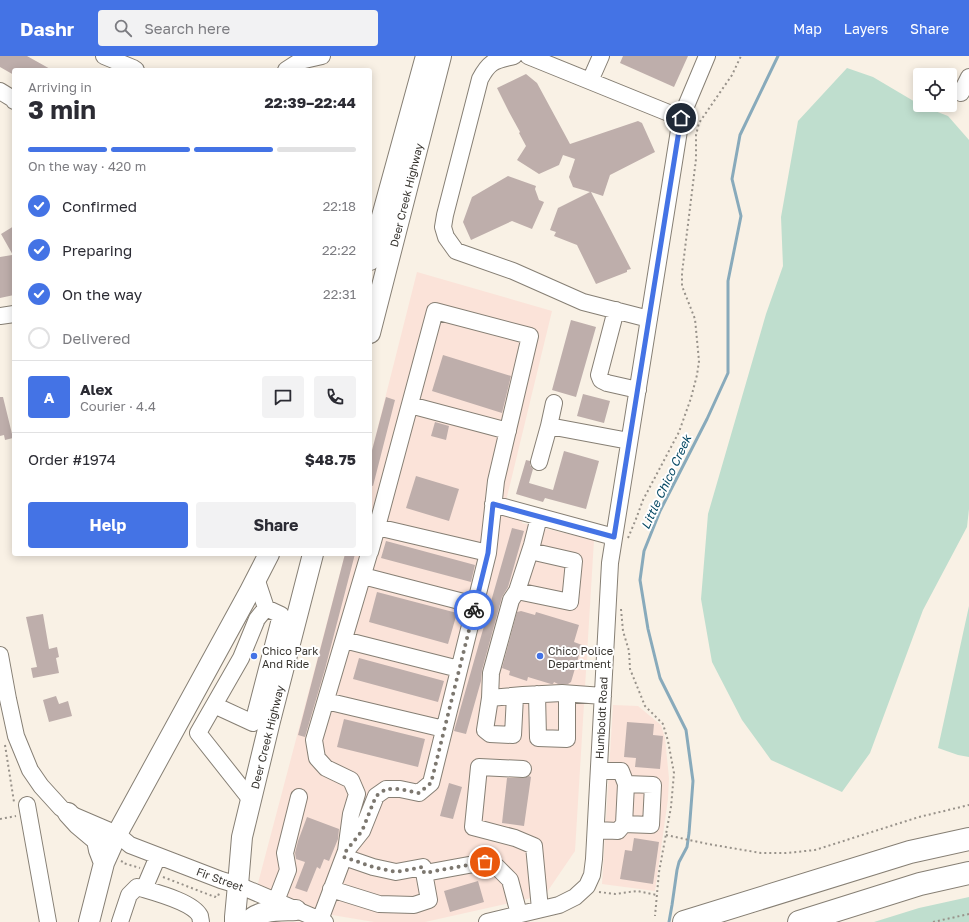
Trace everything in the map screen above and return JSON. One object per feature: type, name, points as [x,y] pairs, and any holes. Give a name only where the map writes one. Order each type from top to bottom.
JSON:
[{"type":"highway","points":[[684,922],[910,852],[969,839]]},
{"type":"highway","points":[[798,922],[920,884],[969,873]]},
{"type":"main road","name":"Deer Creek Highway","points":[[372,253],[426,56]]},
{"type":"main road","name":"Deer Creek Highway","points":[[372,325],[441,56]]},
{"type":"main road","points":[[89,922],[93,902],[114,862],[117,834],[268,556]]},
{"type":"main road","name":"Deer Creek Highway","points":[[235,922],[242,837],[251,800],[262,722],[312,556]]},
{"type":"main road","points":[[68,813],[78,824],[97,840],[99,850],[114,862]]},
{"type":"main road","points":[[248,922],[251,917],[264,912],[296,910]]},
{"type":"street","points":[[104,56],[133,68]]},
{"type":"street","points":[[289,68],[300,61],[322,56]]},
{"type":"street","points":[[528,56],[681,118]]},
{"type":"street","points":[[590,81],[601,56]]},
{"type":"street","name":"Humboldt Road","points":[[586,886],[592,875],[594,858],[610,563],[620,540],[629,441],[681,118],[707,56]]},
{"type":"street","points":[[506,57],[494,62],[486,68],[480,79],[445,215],[443,227],[446,237],[456,251],[513,271],[583,302],[649,319]]},
{"type":"street","points":[[961,93],[969,77]]},
{"type":"street","points":[[0,91],[12,98]]},
{"type":"street","points":[[616,310],[599,375],[601,380],[607,383],[638,390]]},
{"type":"street","points":[[345,854],[362,831],[376,796],[386,789],[400,789],[419,793],[431,783],[488,553],[496,481],[530,336],[435,311],[372,546]]},
{"type":"street","points":[[0,316],[12,314]]},
{"type":"street","points":[[539,462],[554,404]]},
{"type":"street","points":[[410,405],[508,431]]},
{"type":"street","points":[[549,426],[629,441]]},
{"type":"street","points":[[493,504],[620,540]]},
{"type":"street","points":[[515,696],[513,734],[490,734],[485,730],[490,698],[491,673],[512,600],[517,591],[530,551],[539,517]]},
{"type":"street","points":[[377,527],[488,553]]},
{"type":"street","points":[[517,591],[570,602],[574,561],[530,551]]},
{"type":"street","points":[[322,921],[331,889],[345,854],[351,814],[357,794],[351,780],[326,768],[317,758],[314,740],[369,556]]},
{"type":"street","points":[[363,576],[475,605]]},
{"type":"street","points":[[214,704],[262,722],[281,615],[266,608],[256,578]]},
{"type":"street","points":[[198,733],[241,658],[257,619],[266,608]]},
{"type":"street","points":[[344,640],[459,669]]},
{"type":"street","name":"Fir Street","points":[[0,655],[16,736],[22,753],[30,770],[54,802],[68,813],[117,834],[130,845],[221,880],[238,885],[322,921]]},
{"type":"street","points":[[490,698],[536,694],[603,696]]},
{"type":"street","points":[[536,694],[538,738],[567,739],[567,694]]},
{"type":"street","points":[[326,700],[444,729]]},
{"type":"street","points":[[171,736],[198,733]]},
{"type":"street","points":[[198,733],[251,800]]},
{"type":"street","points":[[523,769],[480,767],[473,827],[516,838],[534,846],[540,909]]},
{"type":"street","points":[[596,830],[618,831],[624,824],[626,784],[621,771],[599,770]]},
{"type":"street","points":[[624,824],[651,825],[653,785],[626,784]]},
{"type":"street","points":[[41,786],[28,799],[27,805],[48,922]]},
{"type":"street","points":[[276,901],[288,870],[285,853],[299,797]]},
{"type":"street","points":[[331,889],[379,904],[414,905],[429,900],[423,867],[396,872],[373,867],[345,854]]},
{"type":"street","points":[[144,889],[158,856]]},
{"type":"street","points":[[424,873],[485,862],[497,867],[510,880],[519,914]]},
{"type":"street","points":[[487,922],[559,905],[575,897],[586,886]]},
{"type":"street","points":[[120,922],[129,895],[137,887],[179,900],[193,908],[200,916],[201,922]]},
{"type":"path","points":[[620,540],[636,519],[643,500],[680,432],[697,375],[699,361],[695,319],[682,286],[696,159],[696,135],[699,123],[732,75],[741,56]]},
{"type":"path","points":[[620,605],[630,669],[645,706],[663,724],[674,773],[671,807],[659,872],[655,916]]},
{"type":"path","points":[[5,742],[15,806]]},
{"type":"path","points":[[666,835],[761,853],[786,854],[815,850],[918,817],[969,805]]},
{"type":"path","points":[[16,811],[16,816]]},
{"type":"path","points":[[0,819],[20,816]]},
{"type":"path","points":[[114,862],[150,872],[215,897],[217,894]]},
{"type":"path","points":[[586,886],[599,892],[615,894],[637,892],[657,895]]},
{"type":"path","points":[[933,922],[969,914]]},
{"type":"shaded area","points":[[417,272],[552,311],[506,501],[526,506],[522,523],[594,540],[575,851],[545,895],[425,922],[374,922],[326,914],[257,887],[344,556],[372,556],[372,450]]},
{"type":"shaded area","points":[[613,705],[638,706],[661,725],[665,738],[669,778],[668,799],[655,891],[602,884]]},
{"type":"green space","points":[[847,68],[873,77],[913,101],[913,112],[938,112],[948,116],[969,140],[969,509],[967,527],[923,610],[870,753],[842,792],[771,760],[742,720],[712,662],[701,599],[708,514],[766,314],[783,266],[781,217],[798,121]]},
{"type":"green space","points":[[969,606],[969,757],[938,748]]},
{"type":"green space","points":[[969,897],[969,922],[874,922],[919,908]]},
{"type":"building","points":[[0,56],[27,56],[48,68],[12,68],[12,74],[0,67]]},
{"type":"building","points":[[623,56],[688,56],[674,87],[620,63]]},
{"type":"building","points":[[526,74],[537,83],[570,144],[638,121],[642,123],[655,152],[610,175],[603,196],[591,192],[631,269],[627,270],[627,272],[596,284],[577,245],[554,236],[556,232],[550,230],[558,208],[590,192],[573,187],[569,177],[575,159],[563,155],[559,165],[539,174],[517,160],[526,146],[497,88]]},
{"type":"building","points":[[508,176],[536,186],[535,189],[539,200],[544,202],[532,229],[512,221],[471,240],[463,222],[472,197]]},
{"type":"building","points":[[12,227],[12,253],[1,234]]},
{"type":"building","points":[[12,255],[12,295],[0,298],[0,257]]},
{"type":"building","points":[[571,320],[596,327],[576,397],[552,390]]},
{"type":"building","points":[[443,355],[511,376],[502,413],[432,391]]},
{"type":"building","points":[[583,394],[610,401],[604,423],[577,416]]},
{"type":"building","points":[[0,397],[3,397],[12,438],[5,440],[4,435],[0,436]]},
{"type":"building","points":[[386,397],[395,400],[373,486],[372,450]]},
{"type":"building","points":[[435,422],[449,426],[446,440],[431,436]]},
{"type":"building","points":[[564,451],[599,461],[586,509],[545,498],[543,502],[516,494],[526,460],[530,461],[530,465],[533,469],[529,483],[553,490]]},
{"type":"building","points":[[416,476],[459,489],[449,521],[406,508]]},
{"type":"building","points":[[512,528],[524,531],[508,587],[502,597],[466,734],[454,731]]},
{"type":"building","points":[[386,541],[475,565],[471,582],[381,558]]},
{"type":"building","points":[[344,556],[354,556],[325,669],[305,737],[298,735]]},
{"type":"building","points":[[377,592],[457,613],[448,644],[369,622]]},
{"type":"building","name":"Chico Police Department","points":[[521,611],[535,615],[536,612],[579,625],[574,642],[582,645],[571,682],[568,684],[558,684],[554,682],[551,684],[528,677],[527,681],[509,675],[510,671],[502,668],[517,612]]},
{"type":"building","points":[[43,614],[49,649],[57,647],[59,657],[56,658],[59,673],[33,678],[31,668],[37,667],[26,617]]},
{"type":"building","points":[[359,658],[444,681],[438,702],[353,679]]},
{"type":"building","points":[[56,696],[59,704],[68,701],[72,716],[49,722],[43,700]]},
{"type":"building","points":[[344,719],[425,739],[418,767],[337,747]]},
{"type":"building","points":[[627,722],[654,724],[653,735],[663,736],[660,769],[635,767],[636,758],[624,757]]},
{"type":"building","points":[[529,776],[531,777],[524,826],[502,823],[507,778],[523,778]]},
{"type":"building","points":[[449,783],[462,787],[453,819],[440,816]]},
{"type":"building","points":[[307,817],[339,829],[338,839],[329,861],[324,859],[320,869],[317,867],[307,892],[295,888],[305,862],[296,859],[295,853]]},
{"type":"building","points":[[634,838],[659,842],[653,884],[620,879],[625,850],[632,851]]},
{"type":"building","points":[[478,881],[484,902],[450,912],[444,891]]},
{"type":"waterway","name":"Little Chico Creek","points":[[669,922],[677,870],[679,862],[687,847],[693,781],[686,730],[660,678],[648,629],[640,580],[644,551],[660,511],[707,419],[728,373],[728,281],[741,216],[732,179],[740,135],[778,56]]},
{"type":"way so far","points":[[474,610],[431,783],[419,793],[400,789],[386,789],[376,796],[362,831],[346,851],[344,857],[373,867],[396,872],[423,867],[424,873],[485,862]]},
{"type":"place","name":"Chico Park And Ride","points":[[254,656]]},
{"type":"place","name":"Chico Police Department","points":[[540,656]]},
{"type":"route","points":[[474,610],[488,553],[493,504],[614,537],[681,118]]}]
